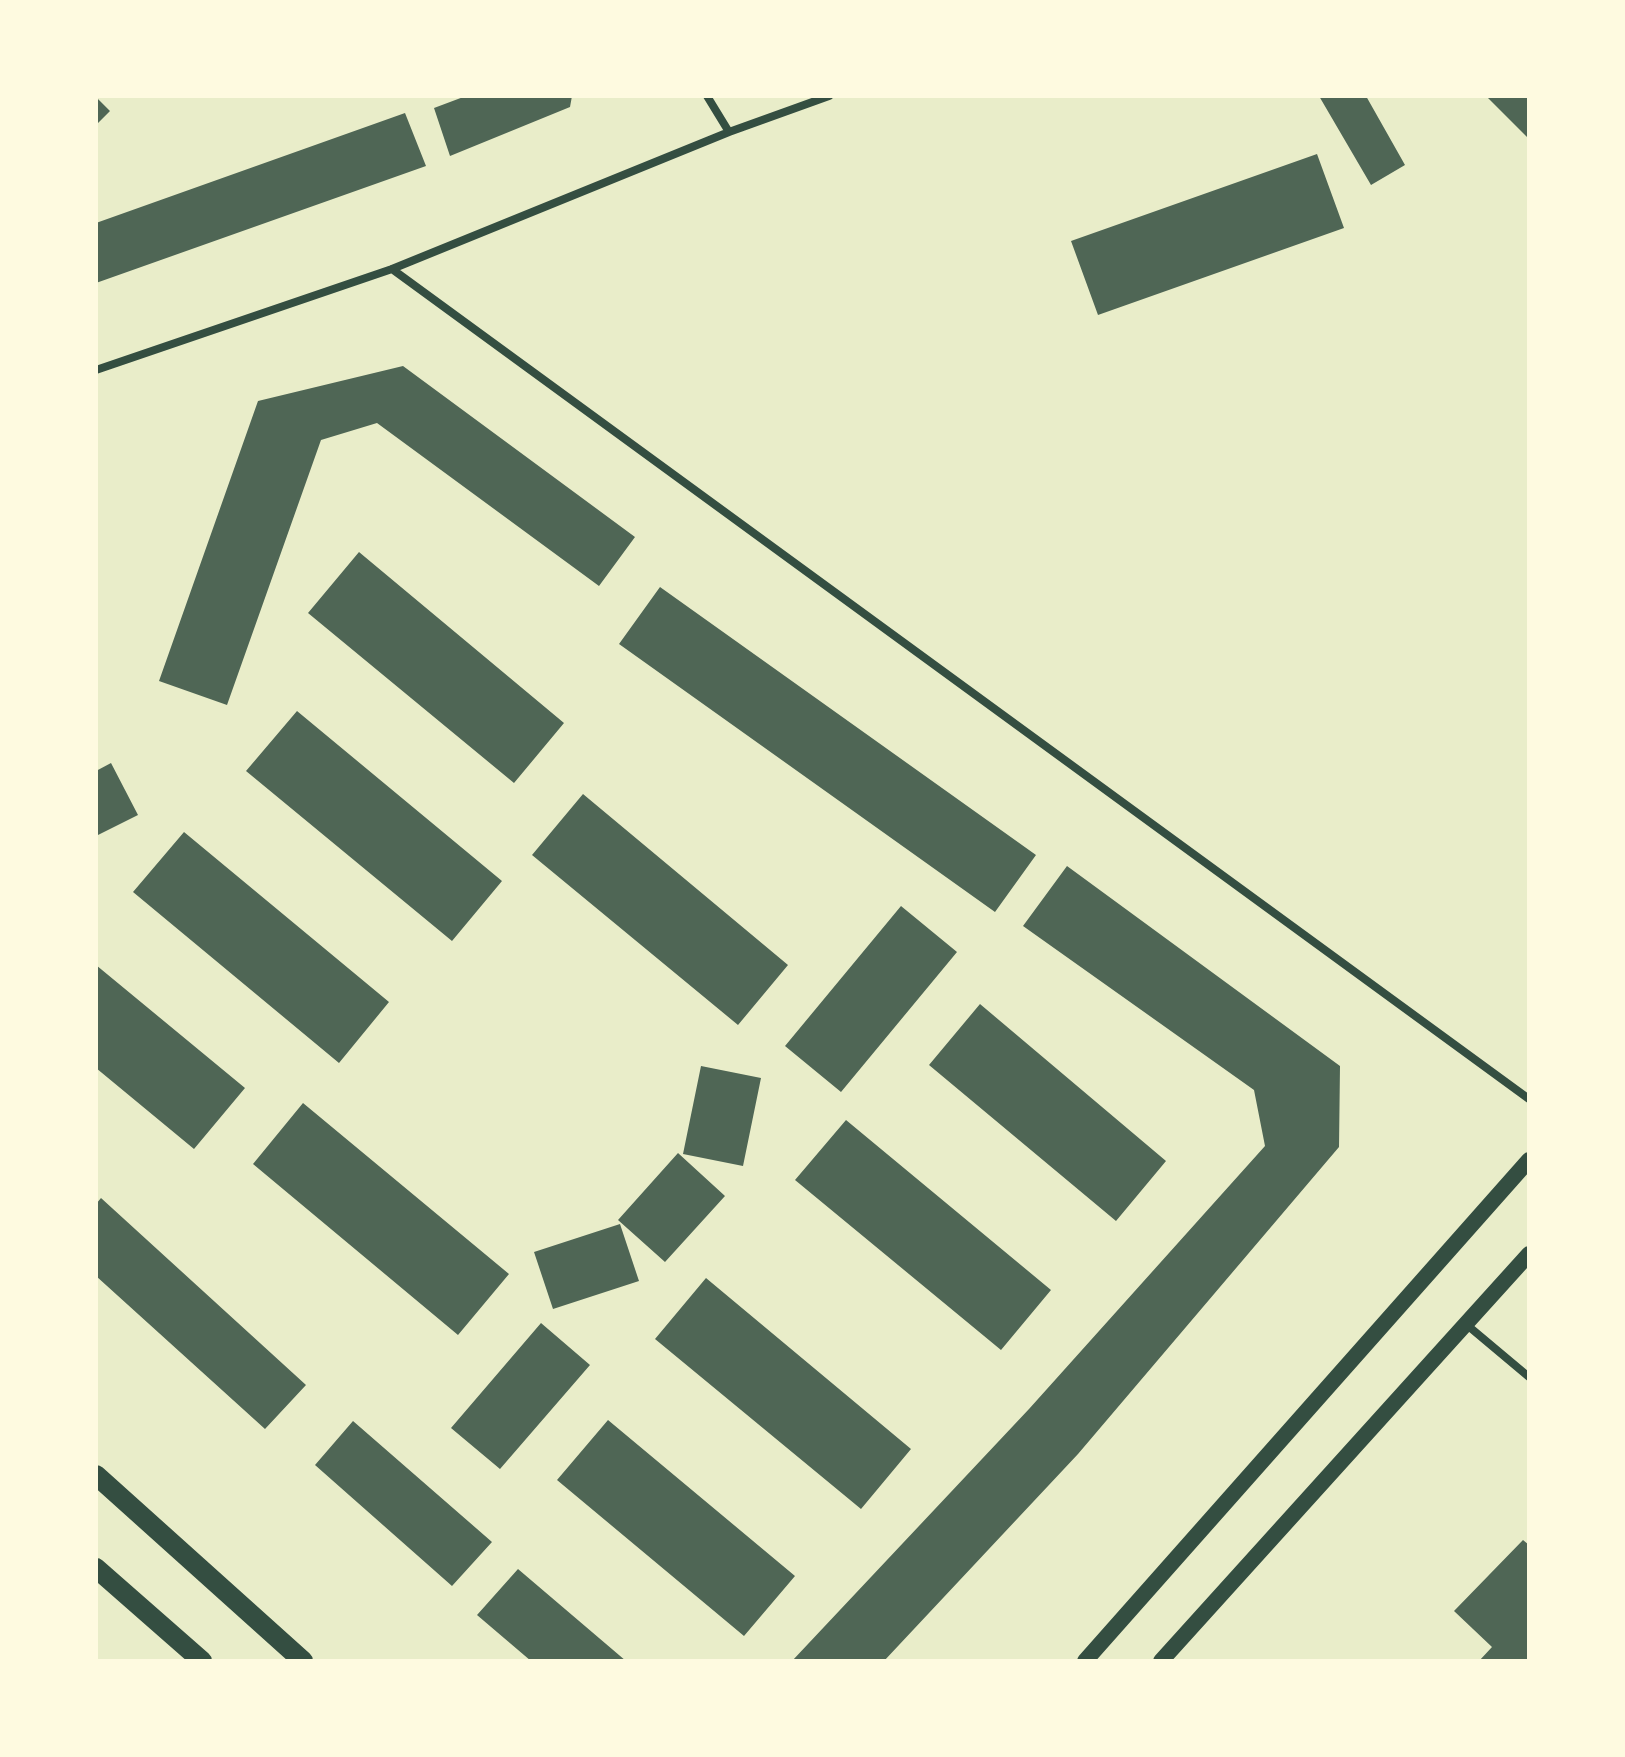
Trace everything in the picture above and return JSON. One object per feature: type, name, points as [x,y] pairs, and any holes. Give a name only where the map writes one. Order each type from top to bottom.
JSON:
[{"type":"main road","points":[[1085,1661],[1529,1160]]},
{"type":"main road","points":[[1161,1661],[1529,1254]]},
{"type":"main road","points":[[96,1475],[303,1661]]},
{"type":"main road","points":[[96,1568],[202,1661]]},
{"type":"street","points":[[707,96],[729,132]]},
{"type":"street","points":[[96,370],[392,269],[729,132],[829,96]]},
{"type":"street","points":[[392,269],[1529,1099]]},
{"type":"street","points":[[1467,1325],[1529,1377]]},
{"type":"building","points":[[466,96],[572,96],[570,107],[450,156],[434,108]]},
{"type":"building","points":[[1319,96],[1366,96],[1405,165],[1371,185]]},
{"type":"building","points":[[1486,96],[1529,96],[1529,139]]},
{"type":"building","points":[[96,97],[110,111],[96,125]]},
{"type":"building","points":[[405,113],[426,166],[96,283],[96,223]]},
{"type":"building","points":[[1317,154],[1344,228],[1098,315],[1071,241]]},
{"type":"building","points":[[403,366],[635,537],[599,586],[377,423],[321,440],[227,705],[159,681],[258,401]]},
{"type":"building","points":[[359,552],[564,723],[514,783],[308,613]]},
{"type":"building","points":[[660,587],[1036,855],[995,912],[619,644]]},
{"type":"building","points":[[297,711],[502,881],[452,941],[246,771]]},
{"type":"building","points":[[111,763],[138,815],[96,836],[96,771]]},
{"type":"building","points":[[583,794],[788,965],[738,1025],[532,855]]},
{"type":"building","points":[[184,832],[389,1002],[339,1063],[133,892]]},
{"type":"building","points":[[1067,866],[1340,1066],[1339,1147],[1078,1454],[884,1661],[792,1661],[1029,1409],[1265,1146],[1254,1090],[1023,926]]},
{"type":"building","points":[[901,906],[957,952],[841,1092],[785,1046]]},
{"type":"building","points":[[96,965],[245,1088],[194,1149],[96,1068]]},
{"type":"building","points":[[980,1004],[1166,1161],[1116,1221],[929,1065]]},
{"type":"building","points":[[701,1066],[761,1078],[743,1166],[683,1154]]},
{"type":"building","points":[[303,1103],[509,1274],[458,1335],[253,1164]]},
{"type":"building","points":[[846,1120],[1051,1290],[1001,1350],[795,1180]]},
{"type":"building","points":[[678,1153],[725,1196],[665,1262],[618,1220]]},
{"type":"building","points":[[101,1198],[306,1385],[265,1429],[96,1276],[96,1204]]},
{"type":"building","points":[[620,1224],[639,1281],[553,1309],[534,1252]]},
{"type":"building","points":[[706,1278],[911,1449],[861,1509],[655,1339]]},
{"type":"building","points":[[541,1323],[590,1365],[500,1469],[451,1428]]},
{"type":"building","points":[[608,1420],[795,1576],[744,1636],[557,1480]]},
{"type":"building","points":[[353,1421],[492,1542],[452,1586],[315,1465]]},
{"type":"building","points":[[1523,1540],[1529,1545],[1529,1661],[1479,1661],[1492,1647],[1454,1611]]},
{"type":"building","points":[[518,1569],[626,1661],[531,1661],[477,1615]]}]
